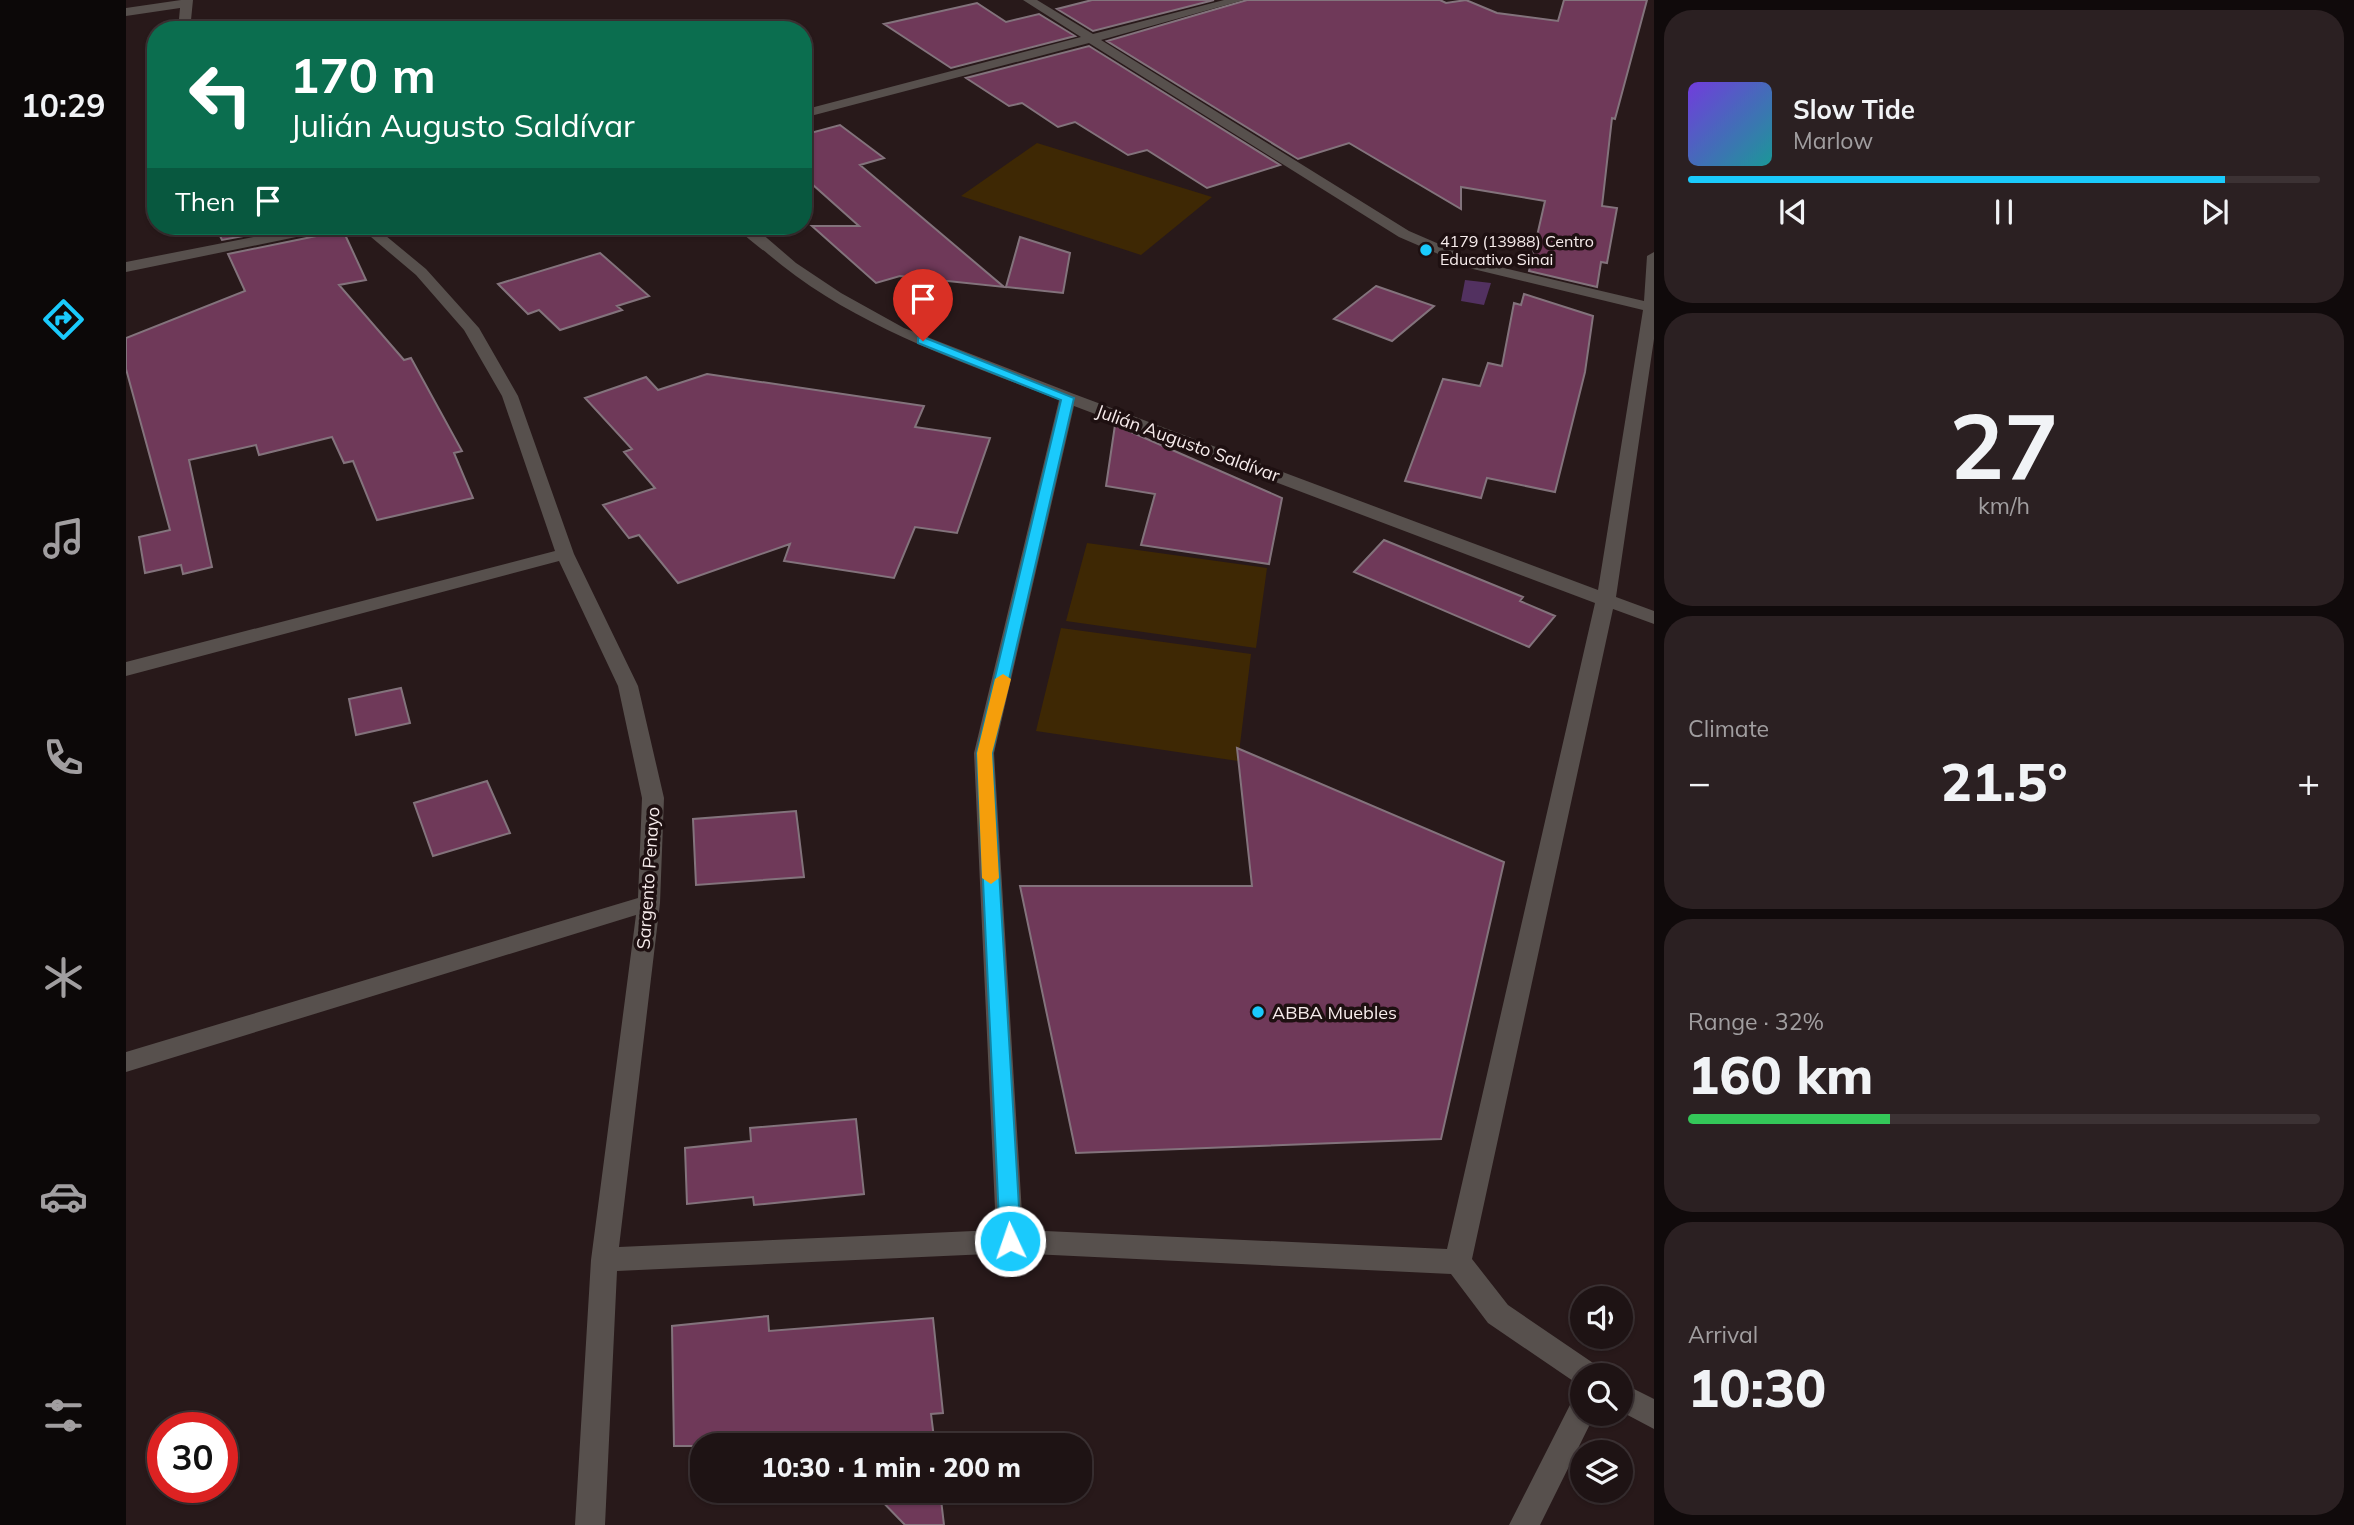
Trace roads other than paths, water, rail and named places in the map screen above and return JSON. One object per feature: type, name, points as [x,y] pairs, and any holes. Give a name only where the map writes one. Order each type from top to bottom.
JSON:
[{"type":"street","points":[[1029,0],[1405,234],[1478,266],[1652,308]]},
{"type":"street","points":[[812,112],[1238,0]]},
{"type":"street","points":[[126,12],[186,2],[185,21]]},
{"type":"street","points":[[126,267],[285,235]]},
{"type":"street","name":"Sargento Penayo","points":[[376,235],[421,272],[471,328],[510,396],[565,554],[628,686],[653,798],[649,904],[604,1260],[590,1525]]},
{"type":"street","name":"Julián Augusto Saldívar","points":[[755,235],[790,265],[836,296],[898,331],[1068,398],[1654,618]]},
{"type":"street","points":[[1458,1262],[1606,598],[1652,308],[1654,256]]},
{"type":"street","points":[[1010,1241],[985,753],[1068,398]]},
{"type":"street","points":[[126,669],[565,554]]},
{"type":"street","points":[[126,1062],[649,904]]},
{"type":"street","points":[[604,1260],[1010,1241],[1458,1262],[1498,1314],[1570,1364]]},
{"type":"street","points":[[1633,1403],[1654,1415]]},
{"type":"street","points":[[1524,1525],[1574,1426]]},
{"type":"place","name":"4179 (13988) Centro Educativo Sinai","points":[[1426,250]]},
{"type":"place","name":"ABBA Muebles","points":[[1258,1012]]}]
